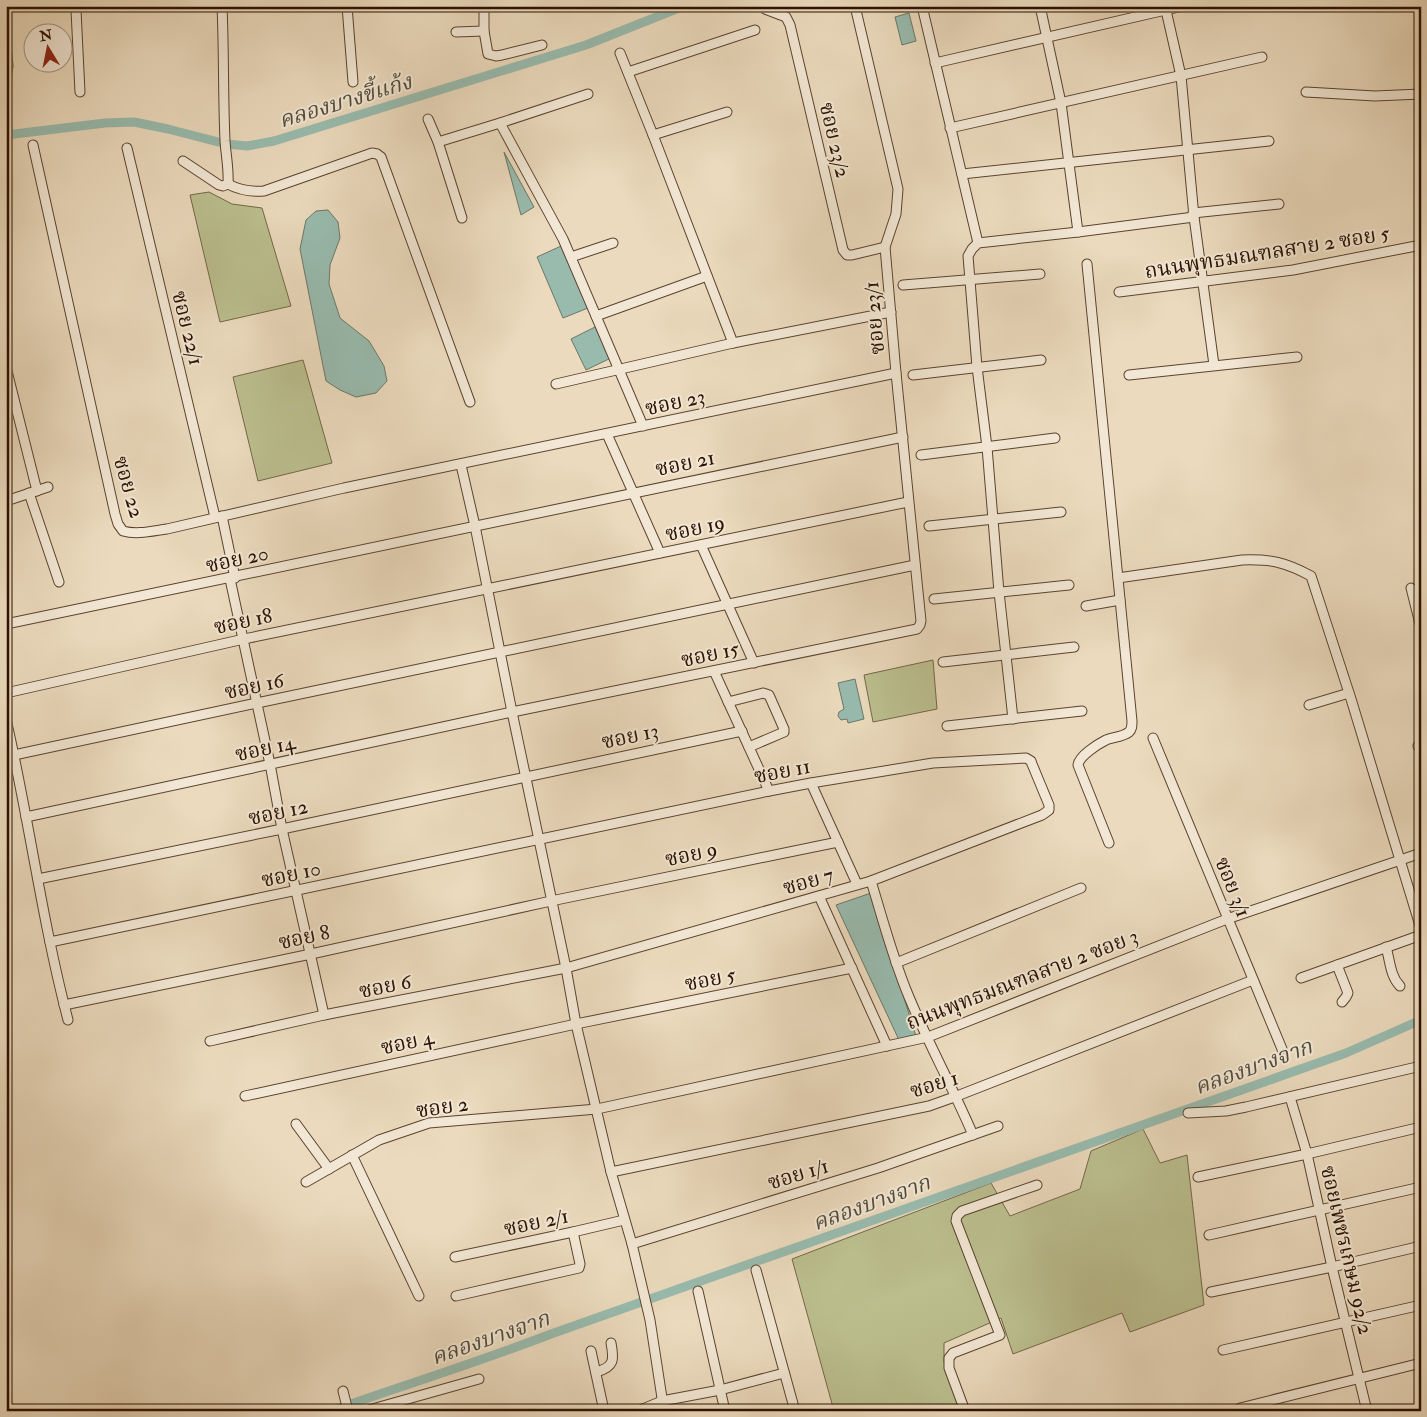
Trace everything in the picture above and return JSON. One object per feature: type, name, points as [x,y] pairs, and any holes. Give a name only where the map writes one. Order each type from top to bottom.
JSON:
[{"type":"street","points":[[75,6],[80,92]]},
{"type":"street","points":[[222,6],[225,142],[228,160],[228,184]]},
{"type":"street","points":[[347,6],[353,82]]},
{"type":"street","points":[[484,6],[484,31],[487,51],[492,55],[502,55],[542,45]]},
{"type":"street","name":"ซอย 23/1","points":[[855,6],[898,189],[896,214],[885,247],[920,621],[919,628],[916,631]]},
{"type":"street","points":[[922,6],[978,243]]},
{"type":"street","points":[[1040,6],[1062,103],[1078,232]]},
{"type":"street","points":[[935,63],[1165,8],[1183,6]]},
{"type":"street","name":"ซอย 23/2","points":[[765,8],[786,17],[790,25],[843,250],[847,255],[852,255],[885,247]]},
{"type":"street","points":[[1165,8],[1181,76],[1194,215],[1214,365]]},
{"type":"street","points":[[628,72],[755,30]]},
{"type":"street","points":[[456,32],[484,31]]},
{"type":"street","points":[[6,46],[8,66],[6,79]]},
{"type":"street","points":[[620,53],[733,343]]},
{"type":"street","points":[[950,128],[1262,58]]},
{"type":"street","points":[[1306,92],[1375,96],[1421,94]]},
{"type":"street","points":[[438,142],[588,94]]},
{"type":"street","points":[[653,136],[727,112]]},
{"type":"street","points":[[428,119],[438,142],[462,218]]},
{"type":"street","points":[[500,123],[571,257],[643,426]]},
{"type":"street","points":[[962,174],[1269,141]]},
{"type":"street","name":"ซอย 22","points":[[33,145],[118,524],[123,531],[144,533],[344,488],[461,465]]},
{"type":"street","name":"ซอย 22/1","points":[[127,148],[219,517],[282,829],[324,1015]]},
{"type":"street","points":[[183,161],[219,185],[228,184],[256,192],[372,153],[381,157],[470,402]]},
{"type":"street","points":[[1013,719],[999,592],[987,447],[977,367],[968,256],[972,248],[978,243],[1078,232],[1279,204]]},
{"type":"street","points":[[571,257],[613,243]]},
{"type":"street","name":"ถนนพุทธมณฑลสาย 2 ซอย 5","points":[[1119,292],[1292,270],[1421,246]]},
{"type":"street","points":[[1087,264],[1132,726],[1125,735],[1108,739],[1096,746],[1078,762],[1109,843]]},
{"type":"street","points":[[903,285],[1040,274]]},
{"type":"street","points":[[596,316],[707,276]]},
{"type":"street","points":[[556,384],[733,343],[891,312]]},
{"type":"street","points":[[1129,374],[1296,356]]},
{"type":"street","points":[[912,375],[1041,360]]},
{"type":"street","points":[[6,367],[33,492],[59,582]]},
{"type":"street","name":"ซอย 23","points":[[461,465],[896,373]]},
{"type":"street","points":[[607,434],[660,553]]},
{"type":"street","name":"ซอย 21","points":[[475,526],[903,437]]},
{"type":"street","points":[[921,455],[1055,438]]},
{"type":"street","points":[[461,465],[576,1024],[611,1172],[632,1244],[650,1320],[663,1406]]},
{"type":"street","points":[[6,501],[48,487]]},
{"type":"street","name":"ซอย 19","points":[[488,589],[908,502]]},
{"type":"street","points":[[929,526],[1061,512]]},
{"type":"street","name":"ซอย 20","points":[[6,624],[475,526]]},
{"type":"street","points":[[701,544],[754,663]]},
{"type":"street","points":[[1118,578],[1242,560],[1271,560],[1311,576],[1421,929]]},
{"type":"street","name":"ซอย 16","points":[[14,755],[915,565]]},
{"type":"street","points":[[934,599],[1069,584]]},
{"type":"street","points":[[1411,588],[1421,628]]},
{"type":"street","name":"ซอย 18","points":[[6,692],[244,639],[488,589]]},
{"type":"street","points":[[1086,606],[1120,600]]},
{"type":"street","name":"ซอย 15","points":[[512,712],[916,631]]},
{"type":"street","points":[[943,662],[1074,647]]},
{"type":"street","points":[[714,671],[769,791]]},
{"type":"street","points":[[728,702],[763,693],[769,695],[784,732],[749,747]]},
{"type":"street","points":[[1309,705],[1349,693]]},
{"type":"street","points":[[948,726],[1082,711]]},
{"type":"street","name":"ซอย 14","points":[[26,816],[512,712]]},
{"type":"street","points":[[6,719],[50,942],[68,1020]]},
{"type":"street","name":"ซอย 13","points":[[525,776],[742,731]]},
{"type":"street","name":"ซอย 3/1","points":[[1153,738],[1282,1049]]},
{"type":"street","name":"ซอย 11","points":[[539,840],[769,791],[949,761],[1029,759],[1049,805]]},
{"type":"street","name":"ซอย 12","points":[[38,879],[282,829],[525,776]]},
{"type":"street","points":[[811,783],[857,884]]},
{"type":"street","name":"ซอย 7","points":[[566,968],[871,881],[1042,815],[1049,810],[1049,805]]},
{"type":"street","name":"ซอย 10","points":[[50,942],[539,840]]},
{"type":"street","name":"ซอย 9","points":[[551,901],[838,842]]},
{"type":"street","name":"ถนนพุทธมณฑลสาย 2 ซอย 3","points":[[596,1108],[928,1037],[1228,919],[1421,853]]},
{"type":"street","points":[[871,881],[896,963],[910,999],[957,1096],[973,1134]]},
{"type":"street","points":[[896,963],[1081,888]]},
{"type":"street","points":[[819,896],[887,1046]]},
{"type":"street","name":"ซอย 8","points":[[64,1005],[311,954],[551,901]]},
{"type":"street","points":[[1301,978],[1421,935]]},
{"type":"street","points":[[1386,947],[1392,974],[1400,986]]},
{"type":"street","points":[[1337,964],[1348,993],[1342,1002]]},
{"type":"street","name":"ซอย 6","points":[[210,1041],[324,1015],[566,968]]},
{"type":"street","name":"ซอย 5","points":[[576,1024],[852,968]]},
{"type":"street","name":"ซอย 1","points":[[611,1172],[916,1109],[957,1096],[1252,980]]},
{"type":"street","name":"ซอย 4","points":[[245,1096],[576,1024]]},
{"type":"street","points":[[1188,1113],[1226,1111],[1421,1066]]},
{"type":"street","name":"ซอยเพชรเกษม 92/2","points":[[1290,1097],[1307,1154],[1367,1411]]},
{"type":"street","name":"ซอย 2","points":[[306,1182],[379,1140],[429,1123],[596,1108]]},
{"type":"street","points":[[296,1124],[329,1169]]},
{"type":"street","name":"ซอย 1/1","points":[[632,1244],[878,1168],[998,1126]]},
{"type":"street","points":[[1198,1178],[1421,1127]]},
{"type":"street","points":[[352,1155],[419,1296]]},
{"type":"street","points":[[965,1411],[949,1368],[949,1358],[953,1353],[1000,1335],[956,1221],[957,1216],[962,1211],[1037,1185]]},
{"type":"street","points":[[1209,1235],[1421,1187]]},
{"type":"street","name":"ซอย 2/1","points":[[455,1257],[624,1220]]},
{"type":"street","points":[[456,1296],[579,1268],[580,1264],[573,1232]]},
{"type":"street","points":[[1212,1292],[1421,1246]]},
{"type":"street","points":[[756,1270],[795,1411]]},
{"type":"street","points":[[698,1291],[725,1411]]},
{"type":"street","points":[[1223,1350],[1421,1305]]},
{"type":"street","points":[[596,1372],[604,1370],[613,1361],[611,1342]]},
{"type":"street","points":[[592,1351],[604,1411]]},
{"type":"street","points":[[1240,1408],[1421,1363]]},
{"type":"street","points":[[638,1411],[784,1373]]},
{"type":"street","points":[[365,1411],[480,1379]]},
{"type":"street","points":[[343,1391],[348,1411]]},
{"type":"green space","points":[[209,192],[232,204],[262,208],[291,306],[220,322],[190,195]]},
{"type":"green space","points":[[303,360],[332,463],[258,481],[233,377]]},
{"type":"green space","points":[[933,660],[937,709],[873,722],[864,675]]},
{"type":"green space","points":[[1143,1129],[1160,1163],[1187,1155],[1204,1305],[1130,1332],[1122,1313],[1013,1354],[1001,1318],[944,1343],[944,1362],[960,1411],[834,1411],[792,1259],[991,1183],[1010,1216],[1080,1189],[1091,1151]]},
{"type":"shaded area","points":[[909,13],[916,41],[902,45],[895,17]]},
{"type":"shaded area","points":[[504,152],[534,207],[521,215]]},
{"type":"shaded area","points":[[328,210],[338,222],[340,238],[330,265],[329,284],[340,318],[369,341],[384,366],[387,381],[376,393],[356,397],[326,381],[300,249],[306,220],[316,211]]},
{"type":"shaded area","points":[[561,246],[588,308],[563,318],[537,257]]},
{"type":"shaded area","points":[[595,327],[611,358],[586,370],[571,339]]},
{"type":"shaded area","points":[[855,679],[864,719],[848,723],[847,719],[841,720],[838,716],[839,712],[844,709],[838,683]]},
{"type":"shaded area","points":[[871,893],[916,1036],[899,1040],[836,905]]},
{"type":"waterway","name":"คลองบางขี้แก้ง","points":[[6,135],[105,123],[134,122],[226,144],[247,146],[274,141],[586,45],[684,6]]},
{"type":"waterway","name":"คลองบางจาก","points":[[331,1411],[1346,1053],[1421,1020]]}]
